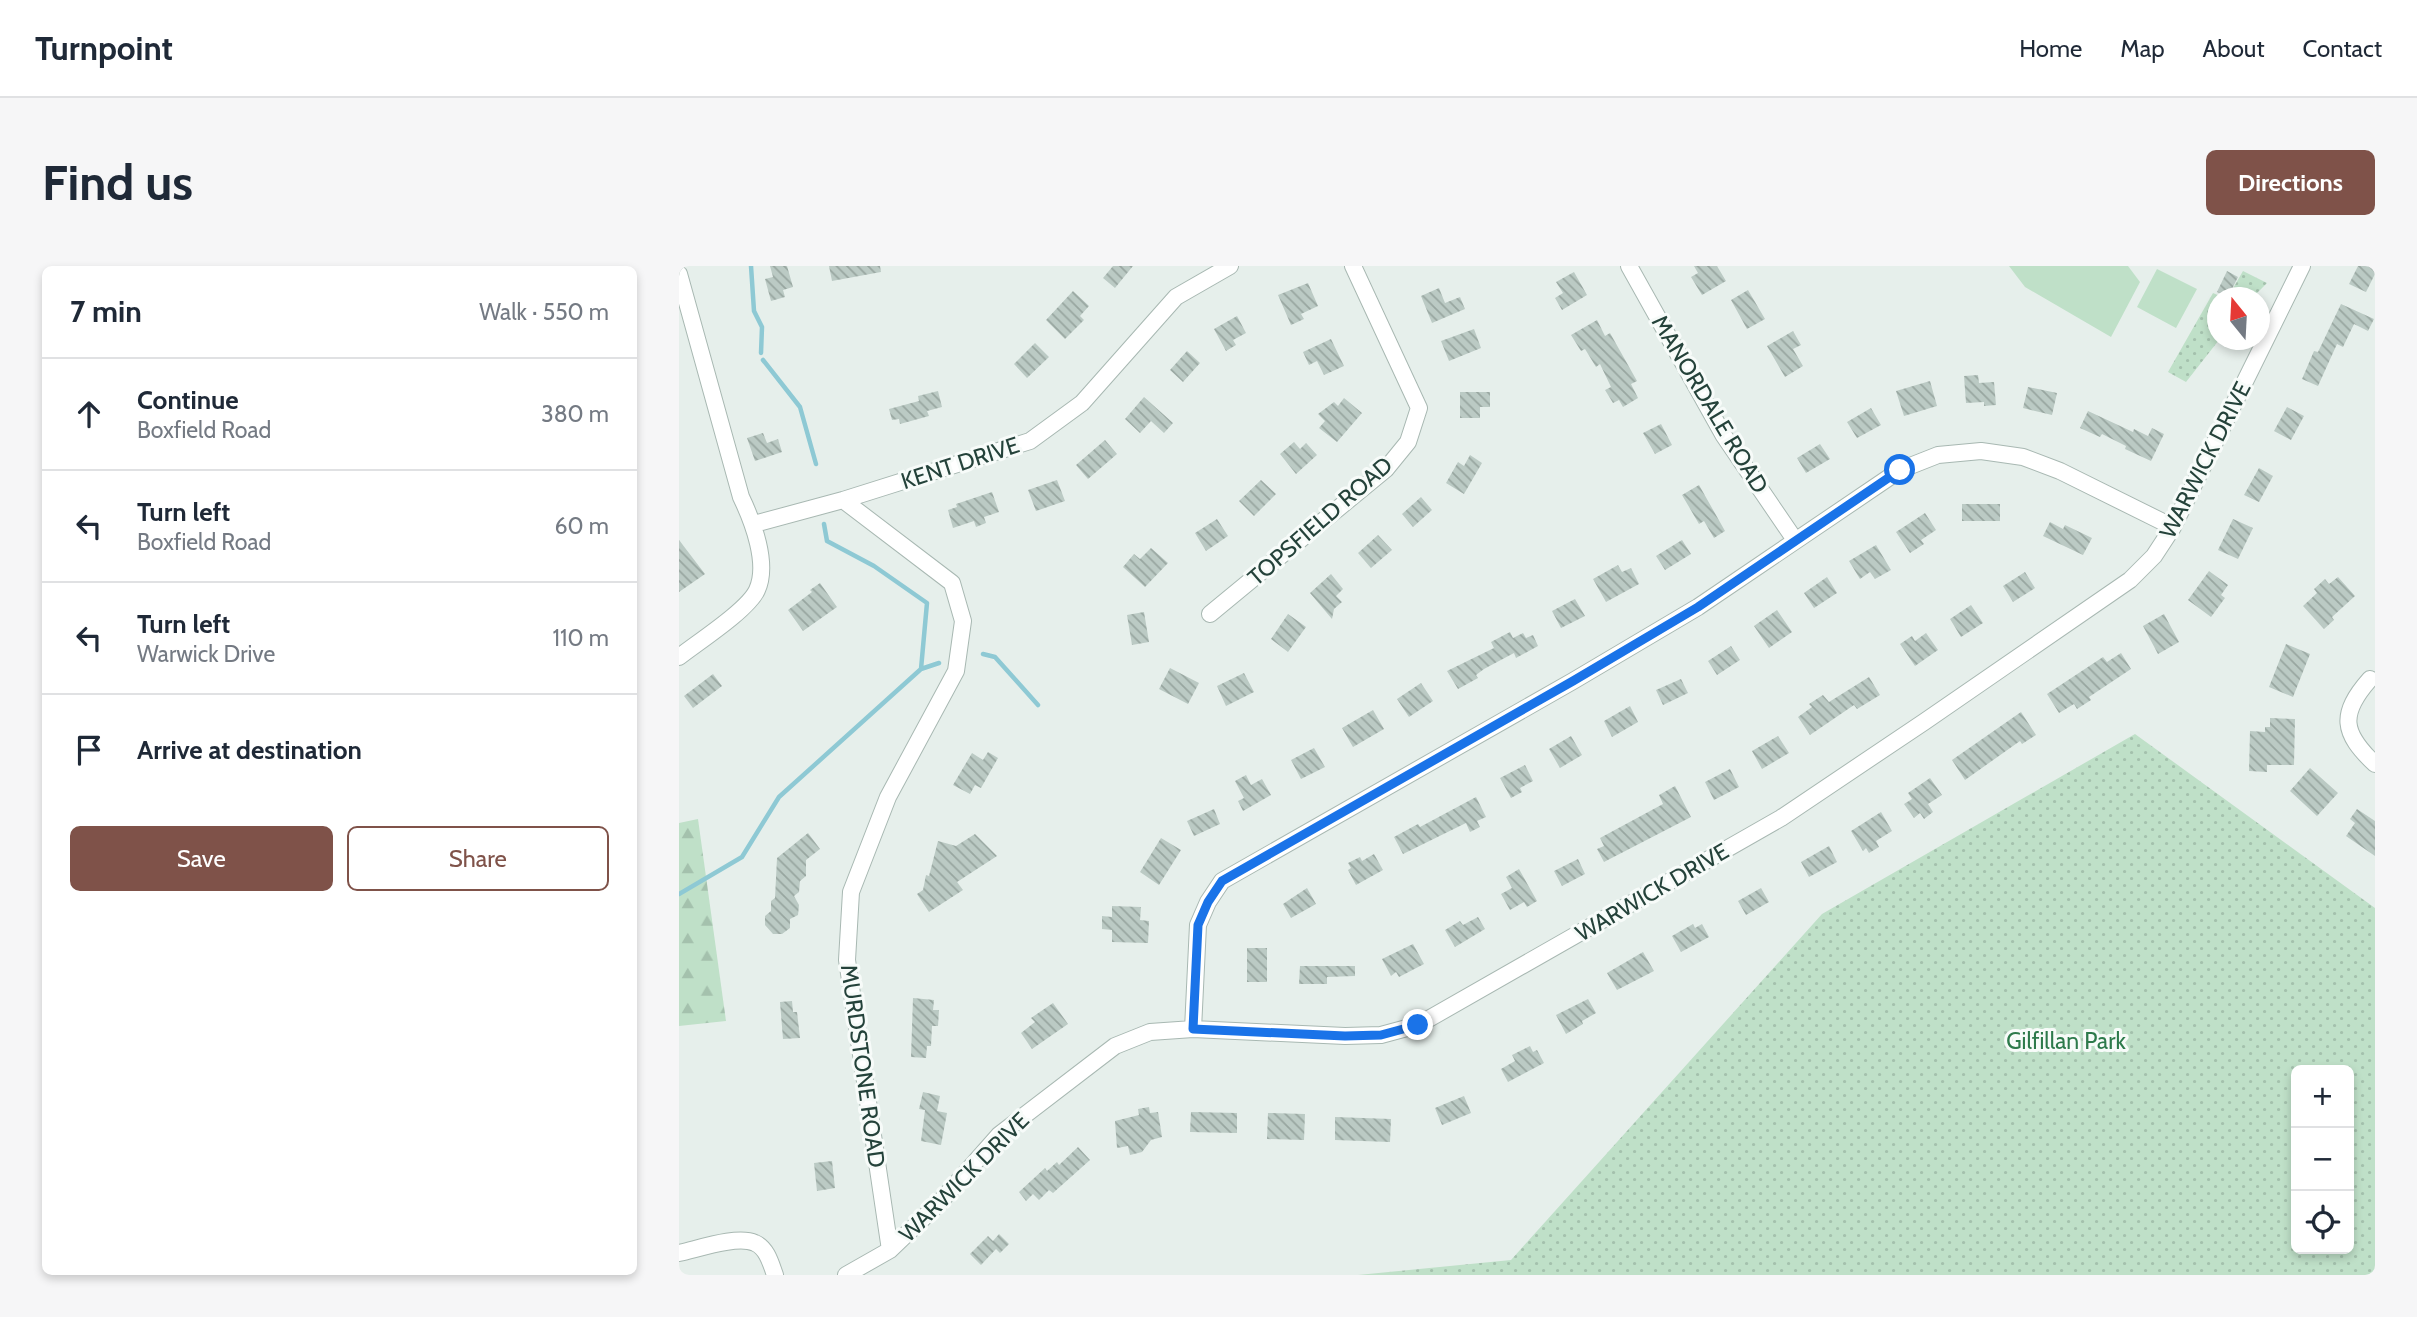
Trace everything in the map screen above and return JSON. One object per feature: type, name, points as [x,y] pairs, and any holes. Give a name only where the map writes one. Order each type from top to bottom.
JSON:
[{"type":"street","name":"KENT DRIVE","points":[[754,524],[843,500],[1030,441],[1082,403],[1176,297],[1230,266]]},
{"type":"street","name":"TOPSFIELD ROAD","points":[[1210,614],[1386,469],[1408,442],[1419,408],[1353,266]]},
{"type":"street","name":"MANORDALE ROAD","points":[[1629,266],[1724,436],[1795,540]]},
{"type":"street","name":"WARWICK DRIVE","points":[[846,1275],[890,1250],[940,1202],[999,1135],[1115,1046],[1150,1031],[1193,1029],[1345,1036],[1381,1035],[1418,1025],[1781,818],[2130,580],[2154,556],[2173,527],[2302,266]]},
{"type":"street","points":[[679,274],[741,497],[754,524],[762,573],[756,592],[740,610],[679,657]]},
{"type":"street","points":[[1193,1029],[1198,925],[1208,902],[1222,881],[1675,621],[1900,470],[1938,455],[1981,451],[2023,457],[2060,471],[2173,527]]},
{"type":"street","name":"MURDSTONE ROAD","points":[[843,500],[952,583],[963,621],[956,671],[888,797],[851,892],[847,960],[890,1250]]},
{"type":"street","points":[[2370,679],[2356,695],[2348,714],[2350,733],[2358,748],[2375,764]]},
{"type":"street","points":[[679,1253],[737,1240],[756,1243],[767,1254],[775,1275]]},
{"type":"green space","points":[[2009,266],[2128,266],[2140,282],[2111,337],[2025,287]]},
{"type":"green space","points":[[2157,269],[2197,289],[2176,328],[2137,307]]},
{"type":"green space","points":[[2243,271],[2267,283],[2263,287],[2234,287]]},
{"type":"green space","points":[[2207,304],[2207,350],[2211,350],[2186,382],[2168,372]]},
{"type":"green space","name":"Gilfillan Park","points":[[2135,734],[2375,908],[2375,1275],[1358,1275],[1511,1260],[1822,914]]},
{"type":"green space","points":[[698,819],[726,1021],[679,1026],[679,823]]},
{"type":"building","points":[[770,266],[787,266],[793,287],[783,290],[785,297],[771,301],[765,279],[773,277]]},
{"type":"building","points":[[829,266],[880,266],[881,272],[832,281]]},
{"type":"building","points":[[1113,266],[1133,266],[1115,288],[1103,278]]},
{"type":"building","points":[[1694,266],[1717,266],[1726,281],[1702,295],[1691,277],[1698,273]]},
{"type":"building","points":[[2358,266],[2375,266],[2375,274],[2366,292],[2349,284]]},
{"type":"building","points":[[2227,271],[2238,277],[2233,287],[2219,287]]},
{"type":"building","points":[[1574,272],[1587,295],[1562,310],[1555,298],[1563,293],[1556,282]]},
{"type":"building","points":[[1308,283],[1318,306],[1301,314],[1304,319],[1291,325],[1278,295]]},
{"type":"building","points":[[1439,288],[1445,303],[1460,297],[1465,309],[1432,323],[1421,296]]},
{"type":"building","points":[[1748,290],[1765,319],[1747,329],[1731,300]]},
{"type":"building","points":[[1073,291],[1089,306],[1080,316],[1084,320],[1065,339],[1046,320]]},
{"type":"building","points":[[2341,304],[2374,319],[2368,331],[2354,324],[2343,347],[2337,344],[2318,386],[2302,379],[2314,351],[2318,352]]},
{"type":"building","points":[[1237,316],[1246,333],[1233,340],[1236,345],[1226,351],[1214,329]]},
{"type":"building","points":[[1597,320],[1605,336],[1610,333],[1637,381],[1631,384],[1638,398],[1623,407],[1619,400],[1613,403],[1605,390],[1611,387],[1600,364],[1596,367],[1585,349],[1581,351],[1571,335]]},
{"type":"building","points":[[1474,329],[1481,348],[1449,361],[1441,341]]},
{"type":"building","points":[[1793,331],[1801,345],[1793,349],[1803,366],[1785,377],[1767,346]]},
{"type":"building","points":[[1331,339],[1344,366],[1324,375],[1317,361],[1309,365],[1303,352]]},
{"type":"building","points":[[1035,343],[1049,357],[1027,378],[1014,364]]},
{"type":"building","points":[[1187,351],[1200,363],[1183,382],[1170,370]]},
{"type":"building","points":[[1978,375],[1979,383],[1994,382],[1996,405],[1984,406],[1984,402],[1966,403],[1964,376]]},
{"type":"building","points":[[1930,381],[1937,406],[1904,416],[1896,391]]},
{"type":"building","points":[[2028,387],[2057,393],[2052,415],[2023,408]]},
{"type":"building","points":[[938,391],[942,407],[927,411],[929,416],[900,424],[899,419],[892,420],[889,409],[919,401],[918,396]]},
{"type":"building","points":[[1460,392],[1490,392],[1490,407],[1480,407],[1480,418],[1460,418]]},
{"type":"building","points":[[1144,397],[1173,423],[1164,433],[1151,421],[1140,433],[1125,419]]},
{"type":"building","points":[[1344,398],[1362,413],[1337,442],[1319,428],[1325,421],[1318,414],[1334,402],[1338,406]]},
{"type":"building","points":[[2287,407],[2304,416],[2291,440],[2274,431]]},
{"type":"building","points":[[1871,408],[1881,425],[1857,438],[1847,422]]},
{"type":"building","points":[[2088,411],[2133,432],[2134,429],[2148,436],[2152,428],[2164,434],[2151,461],[2102,434],[2100,437],[2080,428]]},
{"type":"building","points":[[1661,424],[1672,445],[1655,454],[1643,433]]},
{"type":"building","points":[[763,433],[767,443],[778,439],[782,452],[755,461],[747,438]]},
{"type":"building","points":[[1105,440],[1117,454],[1088,479],[1076,465]]},
{"type":"building","points":[[1294,442],[1300,449],[1306,443],[1317,455],[1296,474],[1280,454]]},
{"type":"building","points":[[1820,444],[1830,459],[1806,473],[1797,458]]},
{"type":"building","points":[[1470,455],[1482,463],[1464,494],[1446,483],[1458,462],[1464,466]]},
{"type":"building","points":[[2259,468],[2273,476],[2259,502],[2244,495]]},
{"type":"building","points":[[1057,480],[1065,501],[1036,511],[1028,490]]},
{"type":"building","points":[[1261,480],[1276,494],[1254,516],[1239,501]]},
{"type":"building","points":[[1699,485],[1725,531],[1714,538],[1704,521],[1699,524],[1682,495]]},
{"type":"building","points":[[992,492],[999,512],[984,517],[986,523],[976,527],[974,521],[953,528],[948,510],[957,507],[956,504]]},
{"type":"building","points":[[1421,497],[1432,510],[1413,527],[1402,514]]},
{"type":"building","points":[[1962,504],[2000,504],[2000,521],[1962,521]]},
{"type":"building","points":[[1925,513],[1936,530],[1921,540],[1924,544],[1910,553],[1896,532]]},
{"type":"building","points":[[1217,519],[1228,536],[1206,551],[1195,533]]},
{"type":"building","points":[[2233,519],[2253,528],[2238,559],[2218,550]]},
{"type":"building","points":[[2050,522],[2063,529],[2065,525],[2092,538],[2083,555],[2043,536]]},
{"type":"building","points":[[1378,535],[1392,550],[1371,568],[1358,553]]},
{"type":"building","points":[[679,540],[705,574],[679,592]]},
{"type":"building","points":[[1682,540],[1691,554],[1665,570],[1656,556]]},
{"type":"building","points":[[1876,545],[1891,570],[1875,579],[1870,572],[1860,579],[1849,561]]},
{"type":"building","points":[[1151,548],[1168,563],[1145,587],[1123,567],[1134,554],[1140,559]]},
{"type":"building","points":[[1618,565],[1622,572],[1631,568],[1639,584],[1606,602],[1593,579]]},
{"type":"building","points":[[2209,571],[2228,585],[2221,595],[2225,598],[2211,617],[2188,600]]},
{"type":"building","points":[[2025,572],[2035,588],[2013,602],[2003,586]]},
{"type":"building","points":[[1331,574],[1343,589],[1336,596],[1342,602],[1334,609],[1332,619],[1310,593]]},
{"type":"building","points":[[1827,577],[1837,593],[1814,608],[1804,593]]},
{"type":"building","points":[[2338,577],[2355,596],[2332,617],[2334,620],[2324,629],[2303,606],[2317,593],[2314,589],[2325,579],[2329,584]]},
{"type":"building","points":[[820,583],[837,607],[803,631],[788,610]]},
{"type":"building","points":[[1575,599],[1585,616],[1561,628],[1552,611]]},
{"type":"building","points":[[1971,605],[1983,623],[1961,637],[1950,619]]},
{"type":"building","points":[[1777,610],[1792,632],[1769,648],[1754,626]]},
{"type":"building","points":[[1144,612],[1149,642],[1132,645],[1127,615]]},
{"type":"building","points":[[1288,614],[1306,627],[1288,652],[1271,639]]},
{"type":"building","points":[[2164,614],[2179,642],[2158,654],[2143,626]]},
{"type":"building","points":[[1510,632],[1513,638],[1523,633],[1526,638],[1533,635],[1538,646],[1516,658],[1514,653],[1484,669],[1476,675],[1478,678],[1458,689],[1447,671],[1494,648],[1491,642]]},
{"type":"building","points":[[1926,633],[1938,650],[1915,666],[1900,644],[1912,636],[1915,641]]},
{"type":"building","points":[[2286,644],[2310,654],[2293,697],[2269,687]]},
{"type":"building","points":[[1731,646],[1740,660],[1717,675],[1708,661]]},
{"type":"building","points":[[2121,653],[2131,669],[2089,697],[2091,700],[2077,709],[2074,704],[2059,713],[2047,694],[2103,657],[2107,662]]},
{"type":"building","points":[[1170,668],[1199,683],[1188,704],[1159,689]]},
{"type":"building","points":[[1244,673],[1254,692],[1226,706],[1217,686]]},
{"type":"building","points":[[713,674],[722,686],[693,708],[684,696]]},
{"type":"building","points":[[1869,677],[1880,695],[1857,709],[1854,705],[1810,735],[1798,717],[1812,707],[1809,704],[1823,695],[1829,702]]},
{"type":"building","points":[[1681,679],[1688,693],[1663,705],[1656,690]]},
{"type":"building","points":[[1421,683],[1433,701],[1409,717],[1397,699]]},
{"type":"building","points":[[1630,706],[1638,722],[1612,737],[1604,721]]},
{"type":"building","points":[[1373,710],[1384,729],[1353,747],[1342,728]]},
{"type":"building","points":[[2021,712],[2036,735],[2022,744],[2020,741],[1965,780],[1952,760]]},
{"type":"building","points":[[2270,718],[2295,719],[2294,765],[2267,765],[2267,772],[2249,771],[2250,731],[2265,732],[2265,727],[2270,727]]},
{"type":"building","points":[[1571,736],[1582,755],[1560,768],[1549,749]]},
{"type":"building","points":[[1778,736],[1789,753],[1762,769],[1752,751]]},
{"type":"building","points":[[1314,748],[1325,767],[1301,779],[1291,760]]},
{"type":"building","points":[[988,752],[998,758],[981,788],[975,785],[970,794],[953,785],[972,753],[983,760]]},
{"type":"building","points":[[1525,765],[1533,781],[1520,788],[1522,792],[1511,798],[1500,778]]},
{"type":"building","points":[[2310,768],[2338,793],[2317,816],[2290,791]]},
{"type":"building","points":[[1730,769],[1739,787],[1714,800],[1705,782]]},
{"type":"building","points":[[1246,775],[1251,785],[1262,779],[1271,795],[1243,811],[1238,801],[1244,798],[1235,781]]},
{"type":"building","points":[[1930,778],[1942,795],[1928,804],[1933,812],[1924,819],[1920,813],[1914,818],[1904,804],[1912,799],[1908,793]]},
{"type":"building","points":[[1675,786],[1691,817],[1604,862],[1597,849],[1604,846],[1600,838],[1663,804],[1659,795]]},
{"type":"building","points":[[1476,797],[1486,817],[1477,821],[1480,827],[1470,832],[1466,823],[1403,854],[1394,837],[1418,824],[1420,827]]},
{"type":"building","points":[[1214,809],[1220,824],[1194,836],[1187,821]]},
{"type":"building","points":[[2357,809],[2375,821],[2375,856],[2346,836],[2355,823],[2350,819]]},
{"type":"building","points":[[1881,812],[1892,831],[1876,841],[1879,847],[1869,853],[1866,848],[1863,851],[1851,831]]},
{"type":"building","points":[[808,833],[820,849],[806,860],[806,876],[800,881],[799,892],[794,896],[799,905],[798,915],[790,919],[790,928],[782,934],[773,934],[765,925],[765,916],[771,911],[771,901],[775,898],[777,858]]},
{"type":"building","points":[[975,834],[997,856],[957,882],[963,890],[929,912],[917,894],[923,890],[926,875],[929,876],[938,841],[956,846]]},
{"type":"building","points":[[1161,838],[1181,850],[1159,885],[1140,872]]},
{"type":"building","points":[[1829,846],[1837,862],[1809,877],[1801,862]]},
{"type":"building","points":[[1374,854],[1383,870],[1356,885],[1348,870],[1351,868],[1348,863],[1360,857],[1362,861]]},
{"type":"building","points":[[1578,859],[1585,874],[1562,886],[1554,871]]},
{"type":"building","points":[[1519,869],[1537,901],[1527,907],[1524,902],[1510,910],[1501,894],[1512,888],[1506,877]]},
{"type":"building","points":[[1307,888],[1316,904],[1291,918],[1283,904]]},
{"type":"building","points":[[1761,888],[1769,902],[1746,915],[1738,901]]},
{"type":"building","points":[[1112,906],[1141,907],[1140,920],[1149,921],[1148,943],[1112,942],[1112,930],[1102,929],[1102,916],[1112,917]]},
{"type":"building","points":[[1478,917],[1485,929],[1455,947],[1445,930],[1460,921],[1463,925]]},
{"type":"building","points":[[1693,924],[1695,928],[1702,924],[1709,937],[1681,952],[1672,936]]},
{"type":"building","points":[[1413,944],[1424,964],[1399,977],[1396,972],[1391,976],[1382,959]]},
{"type":"building","points":[[1247,948],[1267,948],[1267,982],[1247,982]]},
{"type":"building","points":[[1643,952],[1654,971],[1617,990],[1607,973]]},
{"type":"building","points":[[1300,966],[1355,966],[1355,976],[1327,977],[1327,984],[1299,984]]},
{"type":"building","points":[[913,998],[934,1000],[933,1010],[939,1010],[938,1026],[932,1026],[931,1046],[927,1046],[926,1058],[911,1057]]},
{"type":"building","points":[[1588,999],[1596,1013],[1566,1034],[1556,1015]]},
{"type":"building","points":[[792,1001],[793,1012],[797,1012],[800,1038],[783,1039],[780,1002]]},
{"type":"building","points":[[1053,1003],[1068,1024],[1032,1049],[1021,1033],[1035,1022],[1031,1018]]},
{"type":"building","points":[[1530,1046],[1533,1052],[1537,1050],[1544,1063],[1508,1082],[1501,1069],[1515,1061],[1512,1055]]},
{"type":"building","points":[[923,1092],[940,1096],[937,1111],[947,1113],[941,1145],[921,1141],[925,1110],[919,1109]]},
{"type":"building","points":[[1464,1096],[1471,1113],[1442,1125],[1435,1108]]},
{"type":"building","points":[[1149,1107],[1150,1113],[1158,1112],[1162,1137],[1151,1140],[1142,1152],[1130,1155],[1128,1146],[1117,1148],[1115,1121],[1139,1115],[1138,1109]]},
{"type":"building","points":[[1191,1112],[1237,1113],[1237,1133],[1190,1132]]},
{"type":"building","points":[[1268,1113],[1305,1114],[1304,1140],[1267,1139]]},
{"type":"building","points":[[1335,1117],[1391,1119],[1390,1142],[1335,1140]]},
{"type":"building","points":[[1078,1147],[1090,1160],[1053,1193],[1049,1190],[1039,1200],[1033,1194],[1026,1201],[1019,1192],[1045,1168],[1047,1171],[1057,1162],[1059,1165]]},
{"type":"building","points":[[832,1161],[835,1188],[817,1191],[814,1163]]},
{"type":"building","points":[[999,1234],[1009,1244],[1000,1253],[996,1249],[981,1265],[970,1254],[988,1236],[993,1241]]},
{"type":"waterway","points":[[751,266],[754,311],[762,327],[761,353]]},
{"type":"waterway","points":[[763,360],[800,407],[816,464]]},
{"type":"waterway","points":[[679,894],[742,857],[779,797],[921,669],[927,603],[874,566],[827,541],[824,524]]},
{"type":"waterway","points":[[983,654],[995,657],[1038,705]]},
{"type":"waterway","points":[[921,669],[939,663]]},
{"type":"route","points":[[1418,1025],[1381,1035],[1345,1036],[1193,1029],[1198,925],[1208,902],[1222,881],[1698,607],[1900,470]]}]
